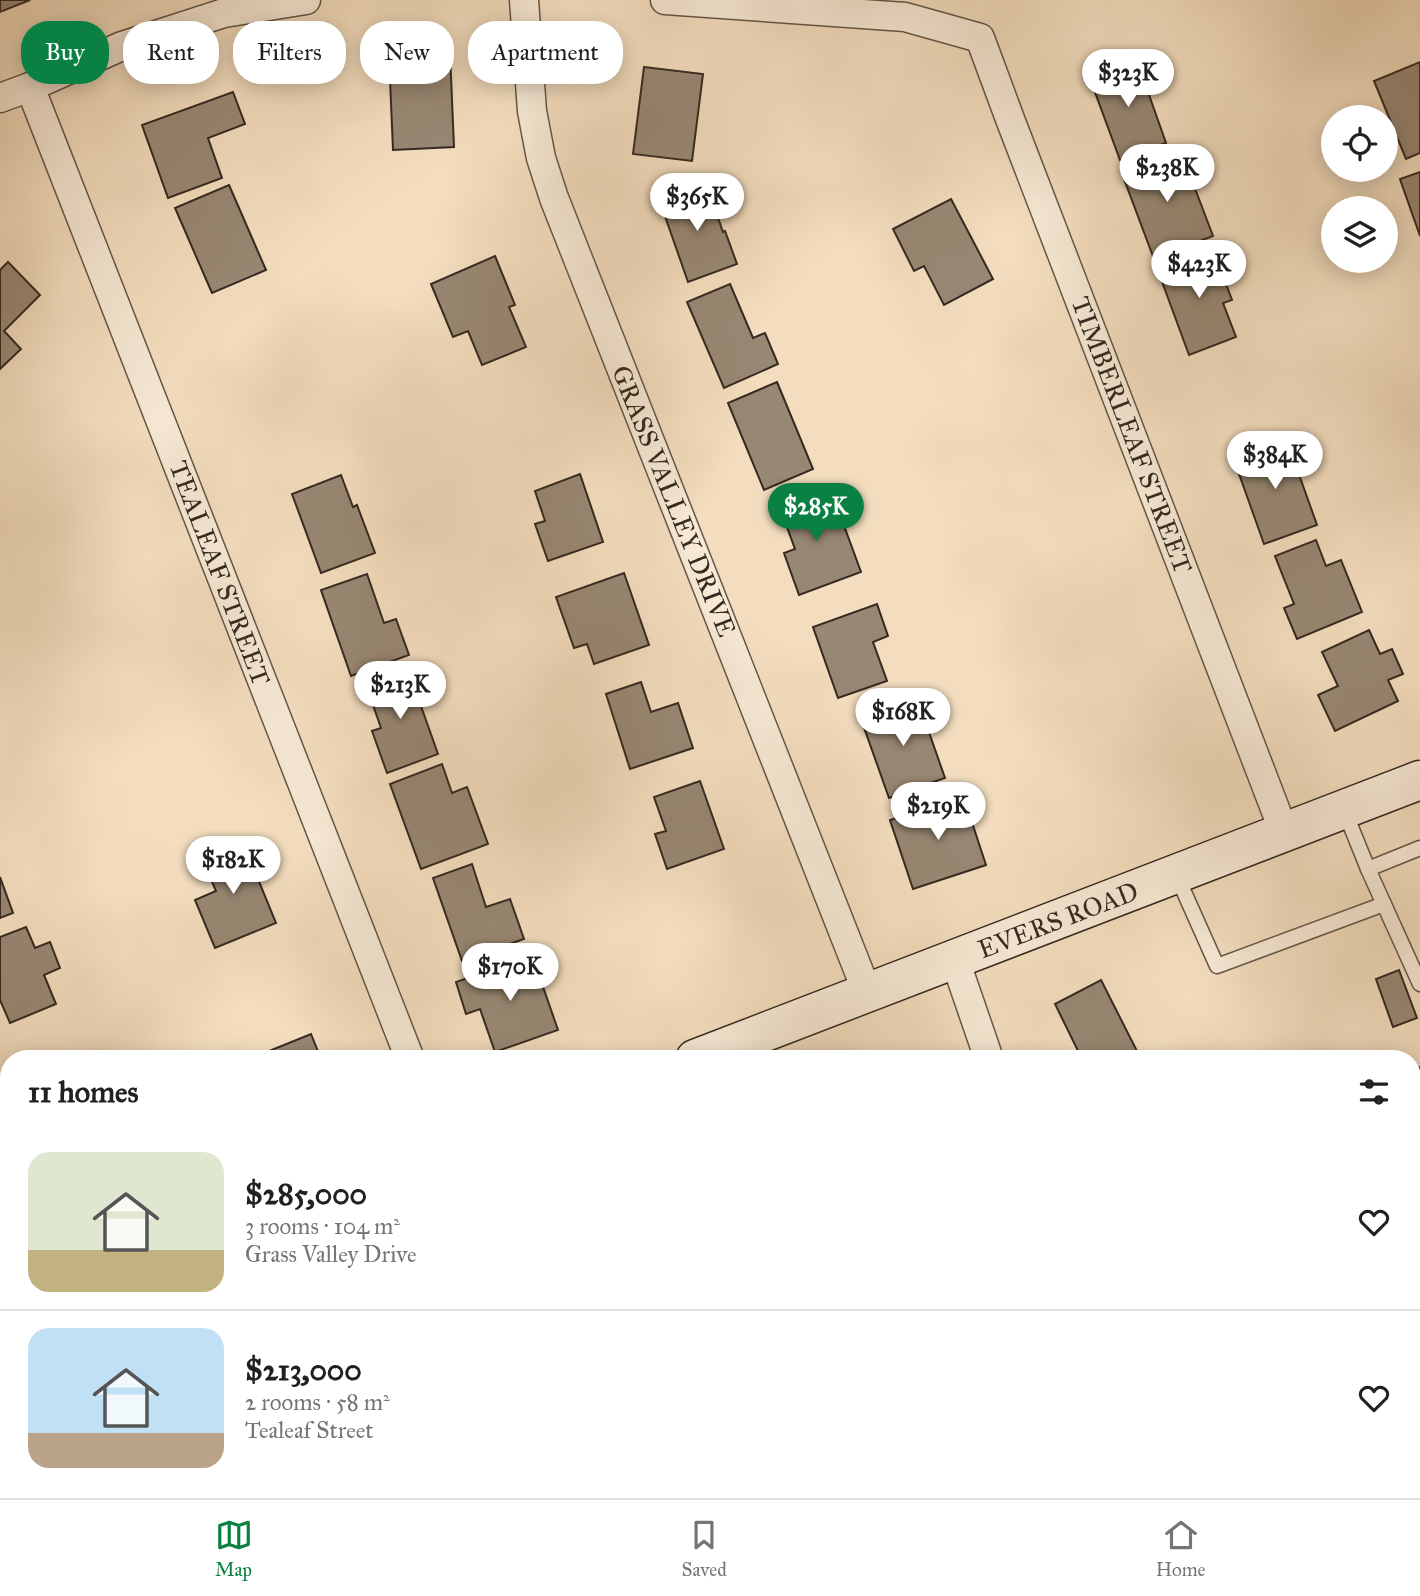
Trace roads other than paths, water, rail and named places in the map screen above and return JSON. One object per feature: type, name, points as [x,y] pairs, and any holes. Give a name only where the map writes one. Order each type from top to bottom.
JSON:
[{"type":"main road","name":"EVERS ROAD","points":[[718,1050],[1420,780]]},
{"type":"street","points":[[0,98],[122,46],[223,13],[306,0]]},
{"type":"street","name":"GRASS VALLEY DRIVE","points":[[524,0],[532,111],[541,158],[554,198],[867,992]]},
{"type":"street","name":"TIMBERLEAF STREET","points":[[665,0],[905,17],[980,38],[1284,832]]},
{"type":"street","name":"TEALEAF STREET","points":[[30,87],[406,1050]]},
{"type":"street","points":[[955,960],[986,1050]]},
{"type":"lane","points":[[1344,809],[1420,984]]},
{"type":"lane","points":[[1368,869],[1420,849]]},
{"type":"lane","points":[[1176,874],[1217,966],[1384,904]]}]
